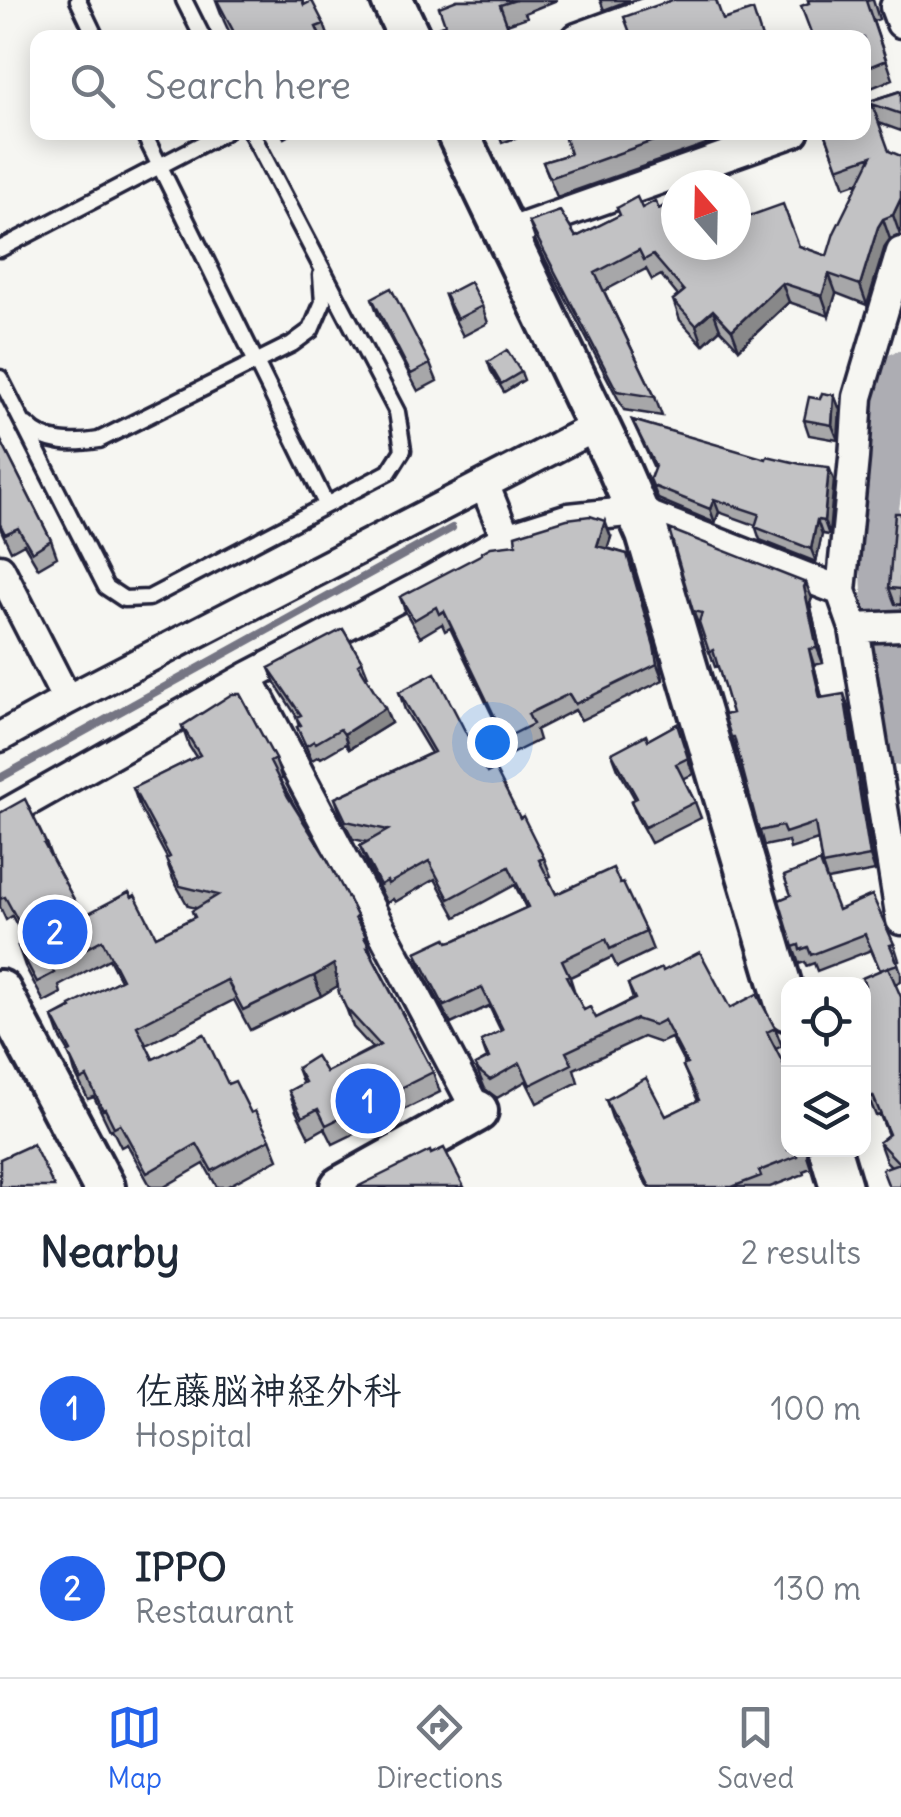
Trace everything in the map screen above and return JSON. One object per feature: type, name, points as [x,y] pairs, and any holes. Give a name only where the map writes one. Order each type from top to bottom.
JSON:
[{"type":"street","points":[[392,0],[406,30]]},
{"type":"street","points":[[599,30],[682,0]]},
{"type":"street","points":[[901,4],[895,7],[901,23]]},
{"type":"street","points":[[460,140],[647,534],[781,986]]},
{"type":"street","points":[[505,234],[771,140]]},
{"type":"street","points":[[901,252],[858,397],[841,591],[854,628],[901,920]]},
{"type":"street","points":[[0,738],[597,426]]},
{"type":"street","points":[[485,486],[506,538]]},
{"type":"street","points":[[0,818],[248,677],[506,538],[568,518],[637,512],[841,591]]},
{"type":"street","points":[[0,569],[67,700]]},
{"type":"street","points":[[854,628],[901,626]]},
{"type":"street","points":[[248,677],[477,1111],[342,1187]]},
{"type":"street","points":[[0,991],[104,1187]]},
{"type":"street","points":[[832,1157],[840,1187]]},
{"type":"lane","points":[[78,0],[92,30]]},
{"type":"lane","points":[[184,0],[199,30]]},
{"type":"lane","points":[[147,140],[326,504]]},
{"type":"lane","points":[[0,248],[211,140]]},
{"type":"lane","points":[[0,378],[106,587],[124,599],[149,598],[389,472],[403,450],[397,412],[256,140]]},
{"type":"lane","points":[[11,399],[30,430],[52,441],[76,444],[99,440],[292,344],[310,330],[323,302],[321,268]]},
{"type":"building","points":[[217,0],[302,0],[304,5],[312,1],[324,24],[316,27],[317,30],[233,30]]},
{"type":"building","points":[[457,0],[516,0],[500,5],[509,30],[437,30],[445,24],[439,7]]},
{"type":"building","points":[[672,0],[716,0],[723,20],[753,10],[759,30],[629,30],[624,17]]},
{"type":"building","points":[[808,0],[870,0],[866,1],[886,60],[871,66],[871,30],[810,30],[801,6]]},
{"type":"building","points":[[901,91],[901,114],[872,104],[889,151],[901,156],[901,198],[893,215],[883,219],[878,227],[860,285],[829,274],[822,296],[782,283],[732,330],[713,310],[696,325],[673,300],[684,291],[653,255],[644,260],[639,250],[595,273],[655,397],[617,391],[529,222],[560,211],[576,237],[620,215],[617,208],[637,197],[642,208],[655,201],[661,208],[661,260],[751,260],[751,215],[783,204],[799,246],[827,256],[834,233],[872,156],[838,168],[828,140],[871,140],[871,101]]},
{"type":"building","points":[[566,140],[656,140],[550,178],[543,162],[570,154]]},
{"type":"building","points":[[470,282],[482,306],[457,319],[445,295]]},
{"type":"building","points":[[391,288],[430,364],[411,374],[372,298]]},
{"type":"building","points":[[507,350],[521,372],[501,384],[488,362]]},
{"type":"building","points":[[822,393],[834,395],[832,425],[804,420],[809,397],[820,399]]},
{"type":"building","points":[[632,420],[766,459],[767,456],[829,467],[824,521],[817,520],[811,549],[755,527],[759,514],[714,499],[710,509],[653,486],[650,479],[655,466]]},
{"type":"building","points":[[0,439],[51,540],[32,552],[18,528],[5,534],[0,524]]},
{"type":"building","points":[[895,513],[901,513],[901,589],[889,588]]},
{"type":"building","points":[[590,516],[605,521],[597,546],[627,554],[657,664],[575,704],[569,694],[528,714],[533,724],[505,738],[444,611],[439,614],[436,607],[414,620],[400,597],[491,547],[516,544],[515,535]]},
{"type":"building","points":[[669,529],[806,583],[817,648],[809,649],[820,698],[844,694],[870,856],[822,865],[815,823],[785,833],[782,826],[759,831],[734,737],[724,715],[732,713],[713,650],[709,652],[699,622],[702,613],[693,611]]},
{"type":"building","points":[[343,629],[362,661],[358,664],[385,708],[344,734],[340,729],[306,746],[297,727],[301,725],[296,717],[301,715],[269,668]]},
{"type":"building","points":[[435,673],[487,773],[495,769],[520,818],[523,816],[556,894],[613,868],[620,884],[623,883],[646,932],[610,949],[606,939],[562,960],[584,1010],[590,1007],[596,1018],[635,999],[628,984],[700,952],[730,1008],[757,994],[775,1028],[767,1032],[781,1059],[781,1157],[794,1157],[732,1187],[650,1187],[606,1100],[646,1078],[666,1116],[699,1100],[683,1066],[687,1064],[664,1020],[654,1025],[636,1019],[566,1052],[572,1064],[530,1085],[520,1063],[490,1080],[479,1071],[475,1065],[489,1058],[481,1041],[503,1030],[482,988],[444,1006],[416,952],[446,938],[448,942],[456,940],[528,907],[509,867],[449,899],[429,861],[380,885],[360,846],[388,830],[346,821],[335,798],[434,752],[399,692]]},
{"type":"building","points":[[232,694],[240,694],[275,759],[270,762],[349,900],[366,936],[367,947],[433,1072],[326,1125],[318,1109],[302,1117],[289,1091],[305,1082],[297,1068],[316,1056],[326,1072],[380,1045],[346,1008],[334,964],[243,1010],[227,980],[137,1026],[153,1059],[204,1034],[228,1084],[235,1081],[270,1139],[212,1171],[197,1144],[147,1173],[120,1124],[114,1127],[103,1110],[87,1077],[81,1080],[53,1017],[122,979],[102,940],[51,967],[54,973],[37,982],[18,946],[29,941],[5,897],[0,899],[0,813],[25,799],[83,916],[129,892],[132,897],[135,895],[156,936],[195,917],[192,911],[218,895],[180,886],[166,859],[170,857],[133,788],[200,755],[182,726]]},
{"type":"building","points":[[677,724],[688,758],[676,764],[695,802],[645,827],[631,801],[637,798],[612,753]]},
{"type":"building","points":[[820,862],[838,910],[872,895],[894,944],[890,945],[898,964],[880,970],[865,934],[811,955],[808,947],[793,947],[779,900],[791,895],[784,876]]},
{"type":"building","points":[[888,967],[901,997],[901,1187],[889,1187],[882,1169],[899,1163],[879,1142],[889,1134],[871,1096],[871,977],[864,977]]},
{"type":"building","points":[[33,1144],[54,1187],[0,1187],[0,1159]]},
{"type":"building","points":[[444,1148],[464,1187],[357,1187],[430,1151],[431,1154]]},
{"type":"waterway","points":[[901,372],[894,395],[878,508],[887,658],[901,745]]},
{"type":"waterway","points":[[0,778],[452,528]]},
{"type":"place","name":"IPPO","points":[[55,932]]},
{"type":"place","name":"佐藤脳神経外科","points":[[368,1101]]}]
